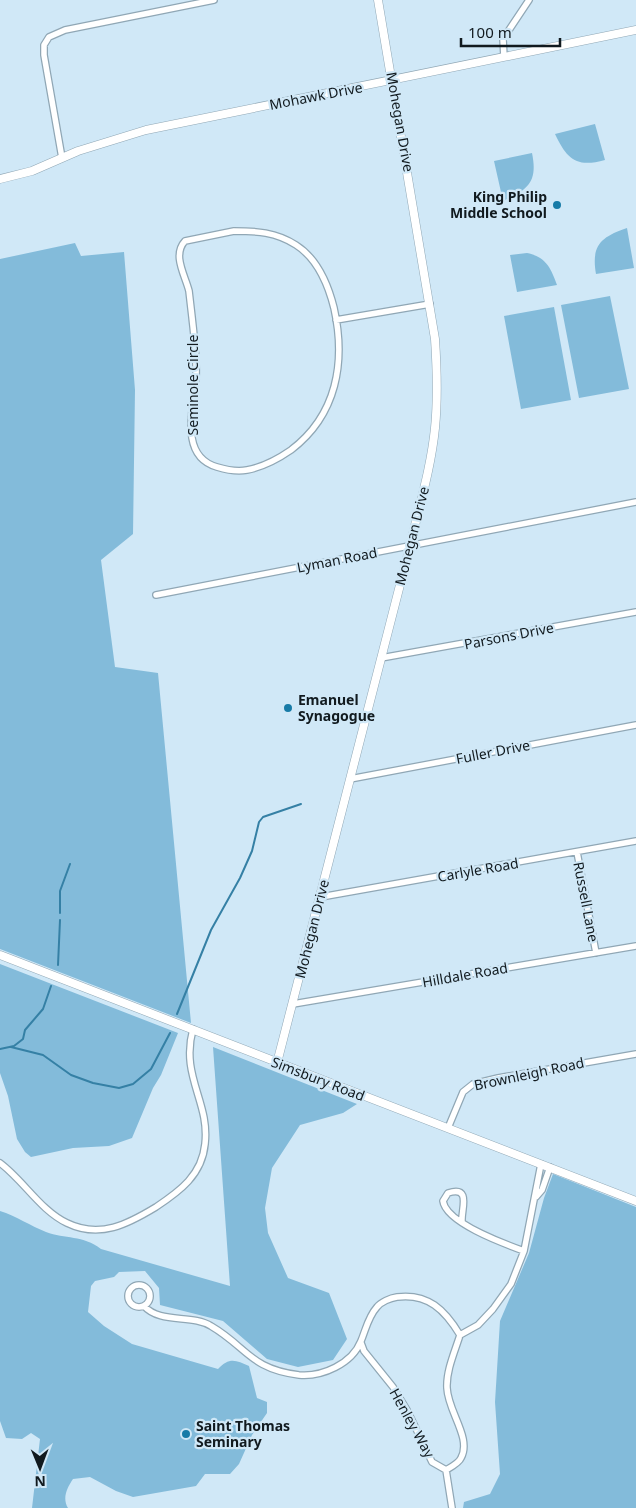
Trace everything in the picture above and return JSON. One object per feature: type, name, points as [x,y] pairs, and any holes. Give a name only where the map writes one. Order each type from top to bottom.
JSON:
[{"type":"street","points":[[62,158],[44,55],[44,45],[49,37],[65,30],[214,0]]},
{"type":"street","name":"Mohegan Drive","points":[[277,1063],[294,1004],[410,546],[429,466],[435,429],[438,383],[435,339],[393,80],[378,0]]},
{"type":"street","points":[[504,57],[504,39],[529,0]]},
{"type":"street","name":"Mohawk Drive","points":[[0,179],[32,170],[146,130],[636,30]]},
{"type":"street","name":"Seminole Circle","points":[[234,231],[259,231],[280,236],[297,245],[318,267],[329,288],[336,320],[339,364],[337,383],[330,404],[305,439],[281,457],[246,471],[222,469],[203,459],[194,446],[190,431],[196,376],[189,291],[180,262],[181,246],[185,241],[234,231]]},
{"type":"street","points":[[336,320],[430,304]]},
{"type":"street","name":"Lyman Road","points":[[156,595],[636,502]]},
{"type":"street","name":"Parsons Drive","points":[[382,658],[636,612]]},
{"type":"street","name":"Fuller Drive","points":[[350,779],[636,725]]},
{"type":"street","name":"Carlyle Road","points":[[321,897],[636,842]]},
{"type":"street","name":"Russell Lane","points":[[577,852],[596,953]]},
{"type":"street","name":"Hilldale Road","points":[[294,1004],[636,946]]},
{"type":"street","name":"Simsbury Road","points":[[0,956],[636,1201]]},
{"type":"street","points":[[0,1162],[57,1217],[73,1226],[103,1230],[124,1226],[175,1194],[196,1174],[205,1144],[203,1117],[188,1061],[189,1044],[193,1029]]},
{"type":"street","name":"Brownleigh Road","points":[[448,1128],[463,1092],[473,1084],[636,1054]]},
{"type":"street","points":[[144,1306],[154,1314],[200,1320],[213,1327],[248,1357],[268,1369],[300,1375],[328,1372],[346,1360],[361,1343],[366,1324],[378,1306],[391,1298],[422,1297],[435,1304],[450,1318],[460,1335],[478,1325],[493,1309],[511,1284],[524,1252],[536,1197],[534,1189],[541,1164]]},
{"type":"street","points":[[536,1197],[542,1190],[550,1167]]},
{"type":"street","points":[[462,1221],[465,1201],[463,1196],[458,1193],[448,1193],[444,1197],[444,1207],[462,1221],[479,1234],[524,1252]]},
{"type":"street","name":"Henley Way","points":[[361,1343],[364,1351],[393,1387],[407,1410],[432,1462],[446,1470],[461,1460],[464,1448],[464,1436],[449,1405],[447,1386],[460,1335]]},
{"type":"street","points":[[446,1470],[452,1508]]},
{"type":"shaded area","points":[[595,124],[605,160],[587,163],[574,159],[564,150],[555,134]]},
{"type":"shaded area","points":[[532,153],[534,171],[529,184],[519,193],[503,201],[494,161]]},
{"type":"shaded area","points":[[627,228],[634,268],[596,274],[595,256],[600,244],[610,235]]},
{"type":"shaded area","points":[[75,243],[81,256],[124,252],[135,390],[133,534],[101,560],[115,667],[158,673],[191,1023],[0,949],[0,259]]},
{"type":"shaded area","points":[[527,253],[539,257],[547,264],[557,285],[517,292],[510,255]]},
{"type":"shaded area","points":[[610,296],[629,389],[579,398],[561,305]]},
{"type":"shaded area","points":[[554,307],[571,400],[521,409],[504,316]]},
{"type":"shaded area","points":[[0,964],[178,1033],[132,1138],[109,1146],[73,1148],[31,1157],[25,1152],[17,1139],[8,1096],[0,1073]]},
{"type":"shaded area","points":[[213,1047],[357,1104],[343,1113],[300,1125],[272,1168],[265,1208],[268,1233],[288,1278],[329,1293],[347,1339],[333,1360],[298,1367],[267,1359],[223,1321],[160,1305],[159,1288],[145,1271],[119,1272],[114,1277],[95,1281],[91,1286],[88,1312],[104,1326],[132,1344],[218,1369],[229,1361],[240,1362],[249,1366],[257,1398],[267,1402],[267,1413],[252,1435],[239,1464],[230,1474],[205,1474],[196,1486],[133,1497],[116,1491],[90,1477],[73,1479],[65,1497],[68,1508],[32,1508],[40,1439],[31,1433],[22,1439],[6,1438],[0,1421],[0,1211],[46,1232],[81,1239],[101,1249],[230,1286]]},
{"type":"shaded area","points":[[553,1174],[636,1207],[636,1508],[463,1508],[464,1502],[490,1494],[500,1474],[495,1402],[500,1321],[529,1253],[544,1198]]},
{"type":"waterway","points":[[177,1014],[211,930],[240,878],[252,851],[259,822],[263,817],[301,804]]},
{"type":"waterway","points":[[60,913],[60,891],[70,864]]},
{"type":"waterway","points":[[58,965],[60,920]]},
{"type":"waterway","points":[[0,1049],[14,1046],[23,1039],[25,1030],[43,1009],[51,986]]},
{"type":"waterway","points":[[11,1047],[43,1055],[71,1075],[93,1083],[119,1088],[133,1084],[151,1069],[170,1033]]},
{"type":"place","name":"King Philip Middle School","points":[[557,205]]},
{"type":"place","name":"Emanuel Synagogue","points":[[288,708]]},
{"type":"place","name":"Saint Thomas Seminary","points":[[186,1434]]}]
